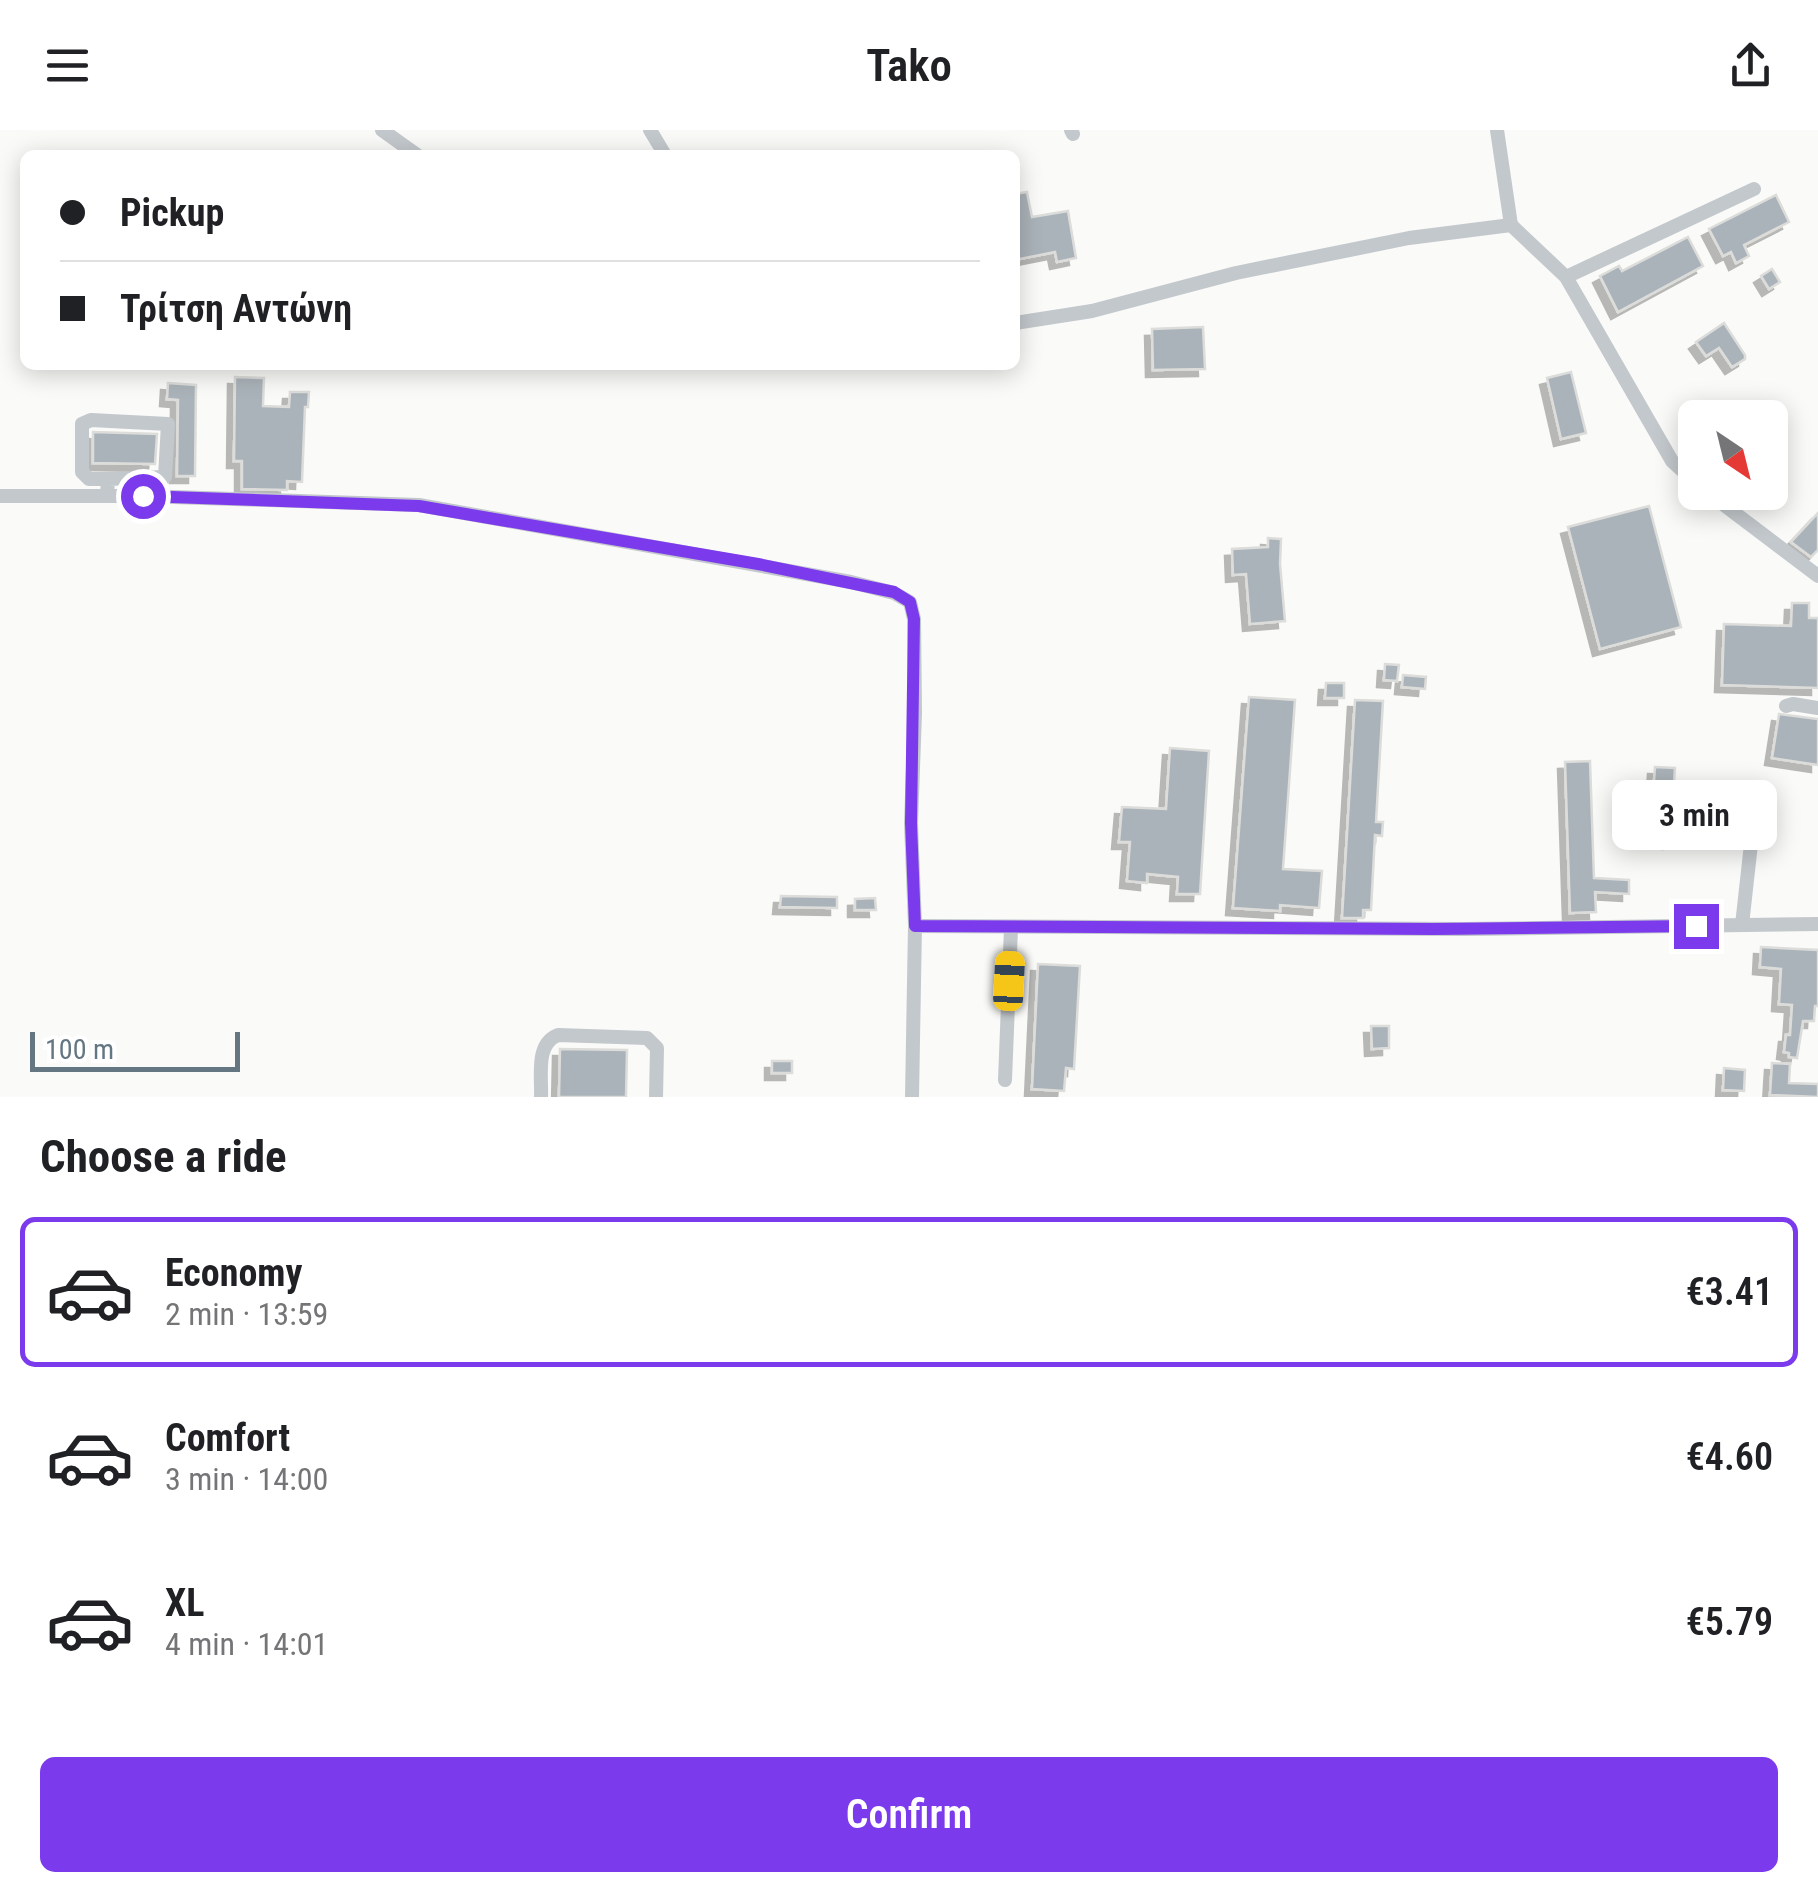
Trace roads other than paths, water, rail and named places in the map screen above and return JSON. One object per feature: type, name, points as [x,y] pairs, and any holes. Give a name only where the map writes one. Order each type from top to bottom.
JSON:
[{"type":"street","points":[[382,130],[409,150]]},
{"type":"street","points":[[1497,130],[1511,225],[1566,278],[1678,466]]},
{"type":"street","points":[[1566,278],[1754,190]]},
{"type":"street","points":[[1020,322],[1092,311],[1236,273],[1390,242],[1511,225]]},
{"type":"street","points":[[91,420],[168,424],[165,477],[108,479],[83,476],[82,424],[91,420]]},
{"type":"street","points":[[108,479],[108,496]]},
{"type":"street","points":[[0,496],[366,501],[419,506],[758,564],[894,592],[910,602],[914,619],[912,1097]]},
{"type":"street","points":[[1731,510],[1817,574]]},
{"type":"street","points":[[1786,706],[1818,708]]},
{"type":"street","points":[[1742,925],[1751,844]]},
{"type":"street","points":[[915,926],[1447,929],[1818,924]]},
{"type":"street","points":[[1005,1080],[1011,928]]},
{"type":"street","points":[[542,1097],[542,1050],[546,1041],[558,1034],[646,1038],[657,1048],[656,1097]]}]
